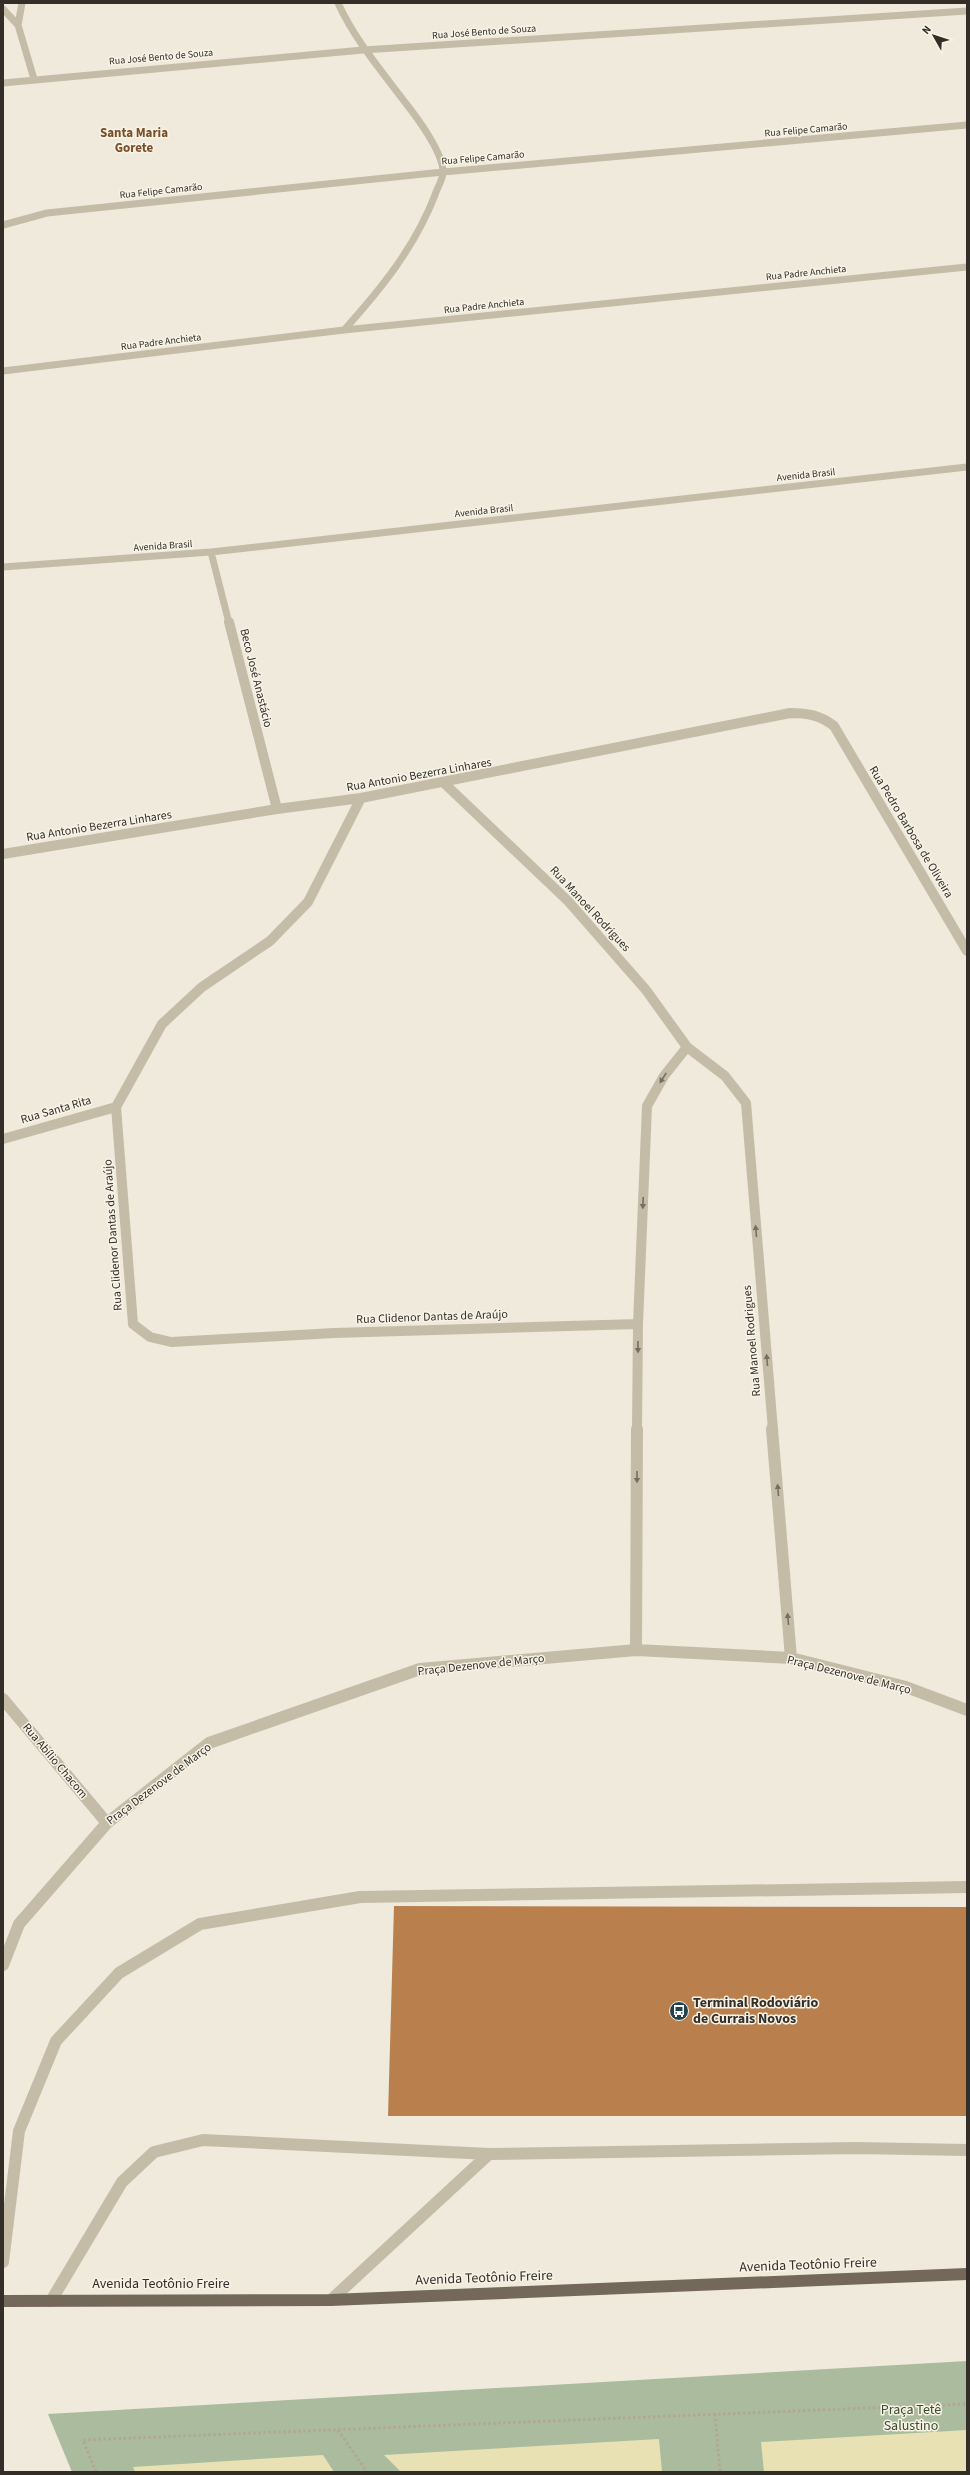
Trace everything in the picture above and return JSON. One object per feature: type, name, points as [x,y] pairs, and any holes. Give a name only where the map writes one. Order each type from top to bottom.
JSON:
[{"type":"main road","name":"Avenida Teotônio Freire","points":[[3,2301],[331,2300],[967,2274]]},
{"type":"street","points":[[18,25],[22,3]]},
{"type":"street","points":[[338,3],[347,26],[363,50],[415,116],[437,155],[443,172],[433,203],[409,248],[388,281],[344,330]]},
{"type":"street","points":[[3,9],[18,25],[34,78]]},
{"type":"street","name":"Rua José Bento de Souza","points":[[3,83],[34,78],[363,50],[967,11]]},
{"type":"street","name":"Rua Felipe Camarão","points":[[3,225],[48,213],[443,172],[967,125]]},
{"type":"street","name":"Rua Padre Anchieta","points":[[3,370],[344,330],[967,267]]},
{"type":"street","name":"Avenida Brasil","points":[[3,567],[211,552],[967,467]]},
{"type":"street","name":"Beco José Anastácio","points":[[211,552],[277,809]]},
{"type":"street","name":"Rua Antonio Bezerra Linhares","points":[[3,854],[277,809],[361,798],[444,784],[790,713],[809,713],[824,718],[834,726]]},
{"type":"street","name":"Rua Pedro Barbosa de Oliveira","points":[[834,726],[967,951]]},
{"type":"street","name":"Rua Manoel Rodrigues","points":[[444,784],[568,901],[646,990],[687,1047],[725,1076],[746,1103],[791,1658]]},
{"type":"street","points":[[116,1107],[141,1059],[162,1024],[202,987],[270,941],[308,902],[361,798]]},
{"type":"street","points":[[636,1650],[638,1324],[647,1106],[664,1076],[687,1047]]},
{"type":"street","name":"Rua Santa Rita","points":[[3,1139],[116,1107]]},
{"type":"street","name":"Rua Clidenor Dantas de Araújo","points":[[116,1107],[132,1324],[141,1333],[155,1340],[171,1342],[334,1333],[638,1324]]},
{"type":"street","name":"Praça Dezenove de Março","points":[[3,1964],[19,1924],[107,1823],[209,1743],[420,1669],[636,1650],[791,1658],[906,1687],[967,1710]]},
{"type":"street","name":"Rua Abílio Chacom","points":[[3,1699],[107,1823]]},
{"type":"street","points":[[3,2262],[19,2130],[56,2041],[119,1973],[200,1924],[360,1897],[967,1887]]},
{"type":"street","points":[[51,2301],[122,2182],[154,2152],[203,2140],[490,2154],[856,2148],[964,2153]]},
{"type":"street","points":[[331,2300],[490,2154]]},
{"type":"path","points":[[96,2472],[83,2440],[967,2404]]},
{"type":"path","points":[[714,2414],[720,2472]]},
{"type":"path","points":[[338,2429],[367,2472]]},
{"type":"green space","name":"Praça Tetê Salustino","points":[[967,2361],[967,2472],[72,2472],[48,2414]]},
{"type":"sand","points":[[967,2430],[967,2472],[764,2472],[761,2442]]},
{"type":"sand","points":[[659,2439],[662,2472],[401,2472],[384,2455]]},
{"type":"sand","points":[[323,2455],[334,2472],[135,2472],[133,2467]]},
{"type":"building","name":"Terminal Rodoviário de Currais Novos","points":[[394,1906],[967,1907],[967,2116],[388,2116]]},
{"type":"place","name":"Terminal Rodoviário de Currais Novos","points":[[679,2011]]},
{"type":"district","name":"Santa Maria Gorete","points":[[134,140]]}]
